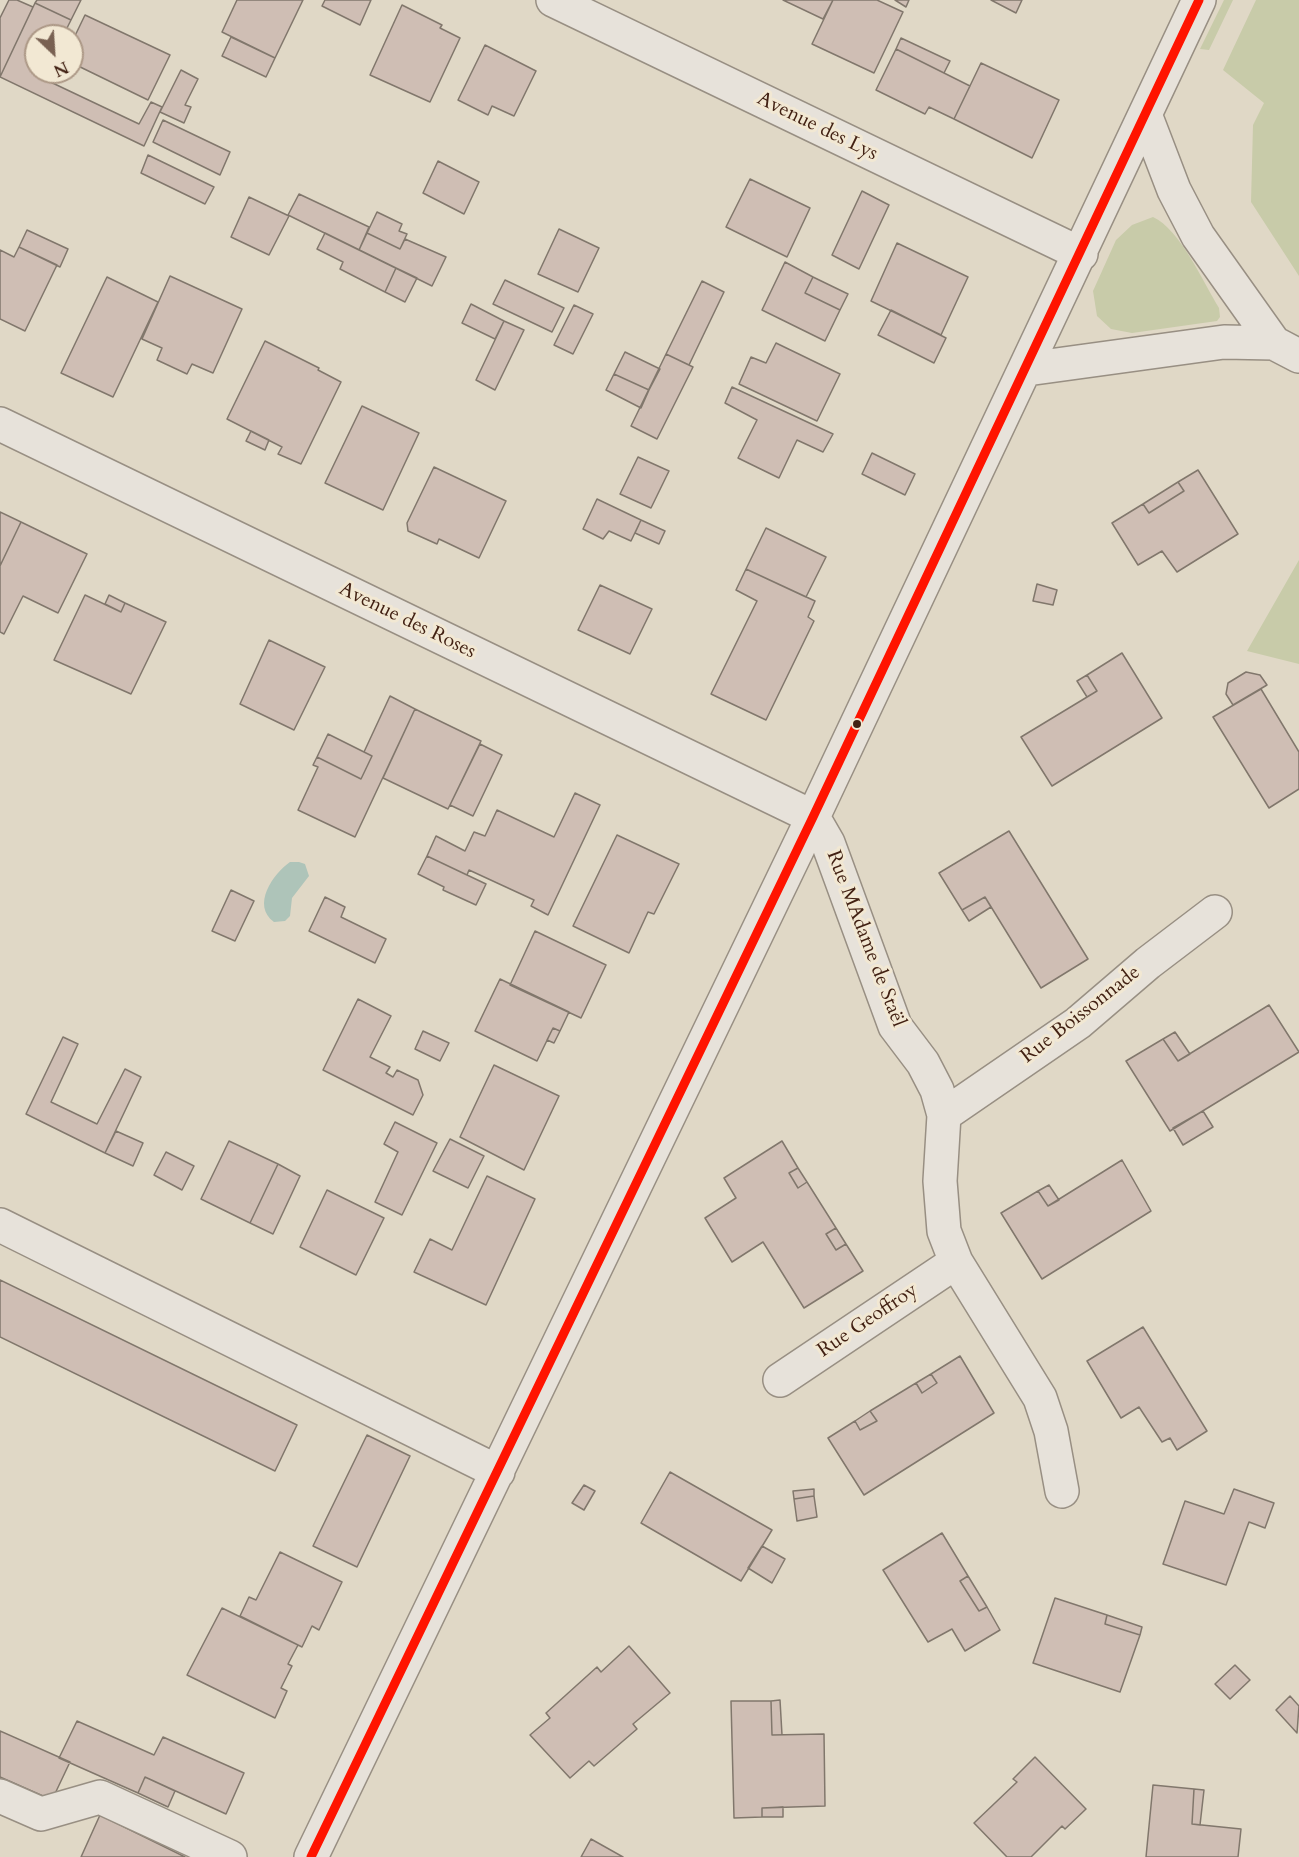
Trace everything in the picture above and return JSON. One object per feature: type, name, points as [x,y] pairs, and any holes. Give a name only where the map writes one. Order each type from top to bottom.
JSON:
[{"type":"street","name":"Avenue des Lys","points":[[553,0],[1081,254]]},
{"type":"street","points":[[311,1857],[813,817],[979,464],[1027,369],[1199,0]]},
{"type":"street","points":[[1146,117],[1174,190],[1198,236],[1286,349]]},
{"type":"street","points":[[1027,369],[1224,342],[1286,349]]},
{"type":"street","name":"Avenue des Roses","points":[[0,424],[813,817]]},
{"type":"street","name":"Rue MAdame de Staël","points":[[813,817],[828,843],[895,1026],[923,1063],[937,1090],[944,1115],[940,1181],[944,1232],[956,1262],[1040,1398],[1051,1431],[1062,1491]]},
{"type":"street","name":"Rue Boissonnade","points":[[944,1115],[1078,1023],[1148,963],[1215,912]]},
{"type":"street","points":[[0,1225],[498,1472]]},
{"type":"street","name":"Rue Geoffroy","points":[[780,1380],[956,1262]]},
{"type":"street","points":[[0,1796],[41,1814],[100,1797],[230,1857]]},
{"type":"green space","points":[[1224,0],[1233,0],[1209,50],[1200,49]]},
{"type":"green space","points":[[1256,0],[1299,0],[1299,276],[1251,202],[1253,125],[1264,103],[1223,70]]},
{"type":"green space","points":[[1153,217],[1163,223],[1182,244],[1190,257],[1219,308],[1220,317],[1217,321],[1132,333],[1111,329],[1097,316],[1093,291],[1116,240],[1132,225]]},
{"type":"green space","points":[[1299,560],[1299,664],[1247,651]]},
{"type":"shaded area","points":[[290,862],[305,864],[309,876],[292,898],[290,916],[285,921],[274,922],[267,915],[264,899],[271,882]]},
{"type":"building","points":[[9,0],[17,0],[33,7],[0,77],[0,18]]},
{"type":"building","points":[[37,0],[81,0],[71,20],[35,3]]},
{"type":"building","points":[[237,0],[303,0],[275,58],[222,32]]},
{"type":"building","points":[[325,0],[371,0],[360,25],[322,6]]},
{"type":"building","points":[[783,0],[833,0],[823,19]]},
{"type":"building","points":[[833,0],[877,0],[903,12],[874,73],[812,44]]},
{"type":"building","points":[[895,0],[909,0],[906,7]]},
{"type":"building","points":[[991,0],[1022,0],[1016,13]]},
{"type":"building","points":[[35,3],[71,20],[69,24],[25,24]]},
{"type":"building","points":[[402,5],[442,25],[440,28],[460,38],[430,102],[370,75]]},
{"type":"building","points":[[85,15],[170,55],[148,100],[84,69],[84,24],[81,24]]},
{"type":"building","points":[[24,26],[24,84],[55,84],[139,124],[151,102],[162,107],[144,146],[0,77]]},
{"type":"building","points":[[231,37],[275,58],[266,77],[222,56]]},
{"type":"building","points":[[901,38],[950,61],[944,73],[896,49]]},
{"type":"building","points":[[485,45],[536,71],[514,116],[492,106],[488,115],[458,100]]},
{"type":"building","points":[[896,49],[970,86],[954,119],[929,107],[925,114],[876,90]]},
{"type":"building","points":[[981,63],[1059,100],[1032,158],[954,119]]},
{"type":"building","points":[[181,70],[198,79],[185,105],[191,107],[184,123],[160,112]]},
{"type":"building","points":[[163,120],[230,152],[220,175],[153,142]]},
{"type":"building","points":[[148,155],[214,187],[205,204],[141,173]]},
{"type":"building","points":[[438,161],[479,182],[464,214],[423,193]]},
{"type":"building","points":[[750,179],[810,208],[787,257],[726,227]]},
{"type":"building","points":[[862,191],[889,205],[859,269],[832,255]]},
{"type":"building","points":[[299,194],[369,227],[359,250],[288,215]]},
{"type":"building","points":[[249,197],[289,216],[269,255],[231,237]]},
{"type":"building","points":[[377,212],[402,224],[399,231],[407,234],[400,249],[367,233]]},
{"type":"building","points":[[559,229],[599,248],[578,292],[538,274]]},
{"type":"building","points":[[27,230],[68,249],[60,267],[19,247]]},
{"type":"building","points":[[325,233],[396,268],[385,292],[340,269],[343,262],[317,249]]},
{"type":"building","points":[[367,233],[400,249],[405,239],[446,257],[432,286],[359,250]]},
{"type":"building","points":[[897,243],[968,277],[941,335],[871,301]]},
{"type":"building","points":[[19,247],[57,265],[25,331],[0,319],[0,250],[14,257]]},
{"type":"building","points":[[785,262],[813,277],[805,293],[840,310],[825,341],[762,310]]},
{"type":"building","points":[[396,268],[417,278],[405,302],[385,292]]},
{"type":"building","points":[[170,276],[242,309],[213,373],[192,364],[187,374],[157,360],[162,348],[142,339]]},
{"type":"building","points":[[107,277],[158,302],[113,397],[61,373]]},
{"type":"building","points":[[813,277],[848,294],[840,310],[805,293]]},
{"type":"building","points":[[505,280],[564,308],[552,332],[493,304]]},
{"type":"building","points":[[702,281],[724,292],[689,365],[666,354]]},
{"type":"building","points":[[471,304],[504,321],[495,339],[462,323]]},
{"type":"building","points":[[574,305],[593,314],[573,354],[554,345]]},
{"type":"building","points":[[891,310],[946,338],[934,363],[878,335]]},
{"type":"building","points":[[504,321],[524,330],[495,390],[476,380]]},
{"type":"building","points":[[265,341],[319,368],[318,370],[341,382],[301,464],[278,454],[282,447],[227,419]]},
{"type":"building","points":[[776,343],[840,374],[817,421],[739,384],[751,357],[766,363]]},
{"type":"building","points":[[625,352],[660,369],[649,390],[614,374]]},
{"type":"building","points":[[666,354],[693,367],[657,439],[631,426]]},
{"type":"building","points":[[614,374],[649,390],[641,408],[606,390]]},
{"type":"building","points":[[732,387],[833,434],[823,452],[797,440],[779,478],[738,458],[757,420],[725,403]]},
{"type":"building","points":[[362,406],[419,433],[383,510],[325,483]]},
{"type":"building","points":[[251,431],[269,440],[265,450],[246,441]]},
{"type":"building","points":[[872,453],[915,474],[905,495],[862,474]]},
{"type":"building","points":[[638,457],[669,471],[651,508],[620,494]]},
{"type":"building","points":[[434,467],[506,501],[479,558],[439,539],[437,544],[408,531],[407,523]]},
{"type":"building","points":[[1198,470],[1238,534],[1177,572],[1162,551],[1138,565],[1112,523],[1143,504],[1149,513],[1184,491],[1178,482]]},
{"type":"building","points":[[1178,482],[1184,491],[1149,513],[1143,504]]},
{"type":"building","points":[[597,499],[641,520],[631,541],[609,531],[603,539],[583,529]]},
{"type":"building","points":[[0,512],[21,522],[0,566]]},
{"type":"building","points":[[641,520],[665,531],[659,544],[635,533]]},
{"type":"building","points":[[21,522],[87,554],[58,613],[23,596],[4,634],[0,632],[0,566]]},
{"type":"building","points":[[766,528],[826,557],[806,597],[746,569]]},
{"type":"building","points":[[746,569],[815,601],[808,617],[814,621],[766,720],[711,694],[757,601],[736,590]]},
{"type":"building","points":[[1037,584],[1057,590],[1053,605],[1033,601]]},
{"type":"building","points":[[600,585],[652,609],[630,654],[578,630]]},
{"type":"building","points":[[85,595],[121,612],[125,603],[166,622],[131,694],[54,660]]},
{"type":"building","points":[[109,595],[125,603],[121,612],[105,604]]},
{"type":"building","points":[[269,640],[325,667],[294,730],[240,704]]},
{"type":"building","points":[[1122,653],[1162,718],[1052,786],[1021,737],[1097,691],[1087,675]]},
{"type":"building","points":[[1246,672],[1260,675],[1267,685],[1233,705],[1226,694],[1228,683]]},
{"type":"building","points":[[1087,675],[1097,691],[1087,697],[1077,681]]},
{"type":"building","points":[[1261,689],[1299,752],[1299,789],[1269,808],[1213,717]]},
{"type":"building","points":[[390,696],[415,709],[355,837],[298,810],[318,767],[313,765],[317,757],[361,779],[372,756],[364,752]]},
{"type":"building","points":[[415,709],[481,741],[448,809],[383,778]]},
{"type":"building","points":[[328,734],[372,756],[361,779],[317,757]]},
{"type":"building","points":[[480,744],[502,755],[473,816],[450,805]]},
{"type":"building","points":[[575,793],[600,805],[548,915],[531,906],[534,900],[469,870],[467,875],[427,856],[436,836],[465,851],[474,832],[485,836],[497,810],[554,837]]},
{"type":"building","points":[[1009,831],[1088,959],[1041,988],[985,897],[962,910],[939,873]]},
{"type":"building","points":[[617,835],[679,864],[654,914],[648,912],[629,953],[573,926]]},
{"type":"building","points":[[427,856],[486,884],[476,905],[443,890],[444,887],[418,874]]},
{"type":"building","points":[[231,890],[254,901],[235,941],[212,931]]},
{"type":"building","points":[[325,897],[345,907],[341,917],[386,939],[375,963],[309,931]]},
{"type":"building","points":[[985,897],[991,907],[969,921],[962,910]]},
{"type":"building","points":[[535,931],[606,965],[581,1018],[510,985]]},
{"type":"building","points":[[500,979],[569,1012],[560,1031],[553,1028],[537,1061],[475,1031]]},
{"type":"building","points":[[358,999],[391,1016],[370,1057],[390,1067],[386,1073],[393,1077],[397,1070],[418,1080],[423,1095],[413,1115],[323,1070]]},
{"type":"building","points":[[1269,1005],[1299,1052],[1170,1131],[1126,1061],[1163,1039],[1178,1061]]},
{"type":"building","points":[[553,1028],[560,1031],[554,1043],[547,1040]]},
{"type":"building","points":[[423,1031],[449,1043],[440,1061],[415,1049]]},
{"type":"building","points":[[1175,1032],[1190,1054],[1178,1061],[1163,1039]]},
{"type":"building","points":[[63,1037],[78,1044],[51,1102],[97,1124],[125,1069],[141,1077],[105,1153],[26,1114]]},
{"type":"building","points":[[494,1065],[559,1096],[524,1170],[460,1137]]},
{"type":"building","points":[[1203,1111],[1213,1127],[1183,1145],[1173,1128]]},
{"type":"building","points":[[395,1122],[437,1143],[402,1215],[375,1202],[398,1152],[384,1144]]},
{"type":"building","points":[[116,1131],[143,1143],[133,1166],[105,1153]]},
{"type":"building","points":[[450,1139],[484,1156],[468,1188],[433,1171]]},
{"type":"building","points":[[229,1141],[278,1164],[250,1223],[201,1199]]},
{"type":"building","points":[[782,1141],[798,1168],[789,1173],[798,1188],[807,1182],[836,1228],[826,1234],[836,1250],[846,1244],[863,1271],[804,1308],[763,1242],[732,1262],[705,1218],[736,1198],[724,1178]]},
{"type":"building","points":[[166,1152],[194,1166],[182,1190],[154,1175]]},
{"type":"building","points":[[1122,1160],[1151,1211],[1042,1279],[1001,1213],[1038,1191],[1048,1206]]},
{"type":"building","points":[[278,1164],[300,1176],[273,1234],[250,1223]]},
{"type":"building","points":[[798,1168],[807,1182],[798,1188],[789,1173]]},
{"type":"building","points":[[487,1176],[535,1199],[486,1305],[414,1272],[430,1239],[452,1250]]},
{"type":"building","points":[[1049,1185],[1059,1200],[1048,1206],[1038,1191]]},
{"type":"building","points":[[327,1190],[384,1218],[356,1275],[300,1247]]},
{"type":"building","points":[[836,1228],[846,1244],[836,1250],[826,1234]]},
{"type":"building","points":[[0,1280],[297,1425],[275,1471],[0,1337]]},
{"type":"building","points":[[1143,1327],[1207,1431],[1177,1450],[1170,1438],[1162,1442],[1139,1407],[1121,1418],[1087,1361]]},
{"type":"building","points":[[960,1356],[994,1413],[864,1495],[828,1438],[855,1421],[860,1430],[877,1421],[870,1411],[916,1383],[922,1393],[937,1383],[931,1374]]},
{"type":"building","points":[[931,1374],[937,1383],[922,1393],[916,1383]]},
{"type":"building","points":[[870,1411],[877,1421],[860,1430],[855,1421]]},
{"type":"building","points":[[367,1435],[410,1456],[357,1567],[313,1546]]},
{"type":"building","points":[[670,1472],[772,1530],[741,1581],[641,1523]]},
{"type":"building","points":[[584,1485],[595,1491],[584,1510],[572,1503]]},
{"type":"building","points":[[814,1489],[814,1496],[794,1499],[793,1491]]},
{"type":"building","points":[[1234,1489],[1274,1503],[1265,1528],[1249,1522],[1226,1585],[1163,1564],[1185,1501],[1224,1514]]},
{"type":"building","points":[[814,1496],[817,1517],[797,1521],[794,1499]]},
{"type":"building","points":[[942,1533],[968,1576],[960,1581],[979,1611],[987,1607],[1000,1630],[965,1651],[952,1629],[928,1642],[883,1570]]},
{"type":"building","points":[[762,1546],[785,1559],[772,1583],[748,1568]]},
{"type":"building","points":[[280,1552],[342,1582],[319,1630],[312,1626],[302,1647],[240,1616],[249,1597],[256,1600]]},
{"type":"building","points":[[968,1576],[987,1607],[979,1611],[960,1581]]},
{"type":"building","points":[[1055,1598],[1107,1615],[1105,1624],[1140,1635],[1120,1692],[1033,1663]]},
{"type":"building","points":[[222,1608],[298,1645],[288,1664],[292,1666],[281,1688],[287,1691],[275,1718],[187,1675]]},
{"type":"building","points":[[1107,1615],[1142,1627],[1140,1635],[1105,1624]]},
{"type":"building","points":[[629,1646],[670,1693],[633,1724],[637,1729],[594,1766],[589,1761],[570,1778],[530,1735],[550,1718],[546,1713],[597,1667],[601,1672]]},
{"type":"building","points":[[1235,1665],[1250,1680],[1230,1699],[1215,1684]]},
{"type":"building","points":[[1290,1696],[1299,1706],[1297,1733],[1276,1710]]},
{"type":"building","points":[[780,1700],[782,1735],[772,1735],[771,1701]]},
{"type":"building","points":[[731,1701],[771,1701],[772,1735],[824,1734],[825,1806],[762,1808],[762,1817],[734,1818]]},
{"type":"building","points":[[77,1721],[154,1755],[163,1737],[244,1773],[226,1814],[145,1777],[138,1793],[59,1758]]},
{"type":"building","points":[[0,1731],[70,1762],[52,1800],[0,1777]]},
{"type":"building","points":[[1035,1757],[1086,1809],[1065,1829],[1062,1826],[1031,1857],[1007,1857],[974,1823],[1017,1782],[1013,1779]]},
{"type":"building","points":[[145,1777],[175,1791],[168,1807],[138,1793]]},
{"type":"building","points":[[1153,1785],[1194,1789],[1192,1824],[1241,1829],[1238,1857],[1146,1857]]},
{"type":"building","points":[[1194,1789],[1204,1790],[1200,1825],[1192,1824]]},
{"type":"building","points":[[783,1807],[783,1817],[762,1817],[762,1808]]},
{"type":"building","points":[[100,1815],[185,1857],[81,1857]]},
{"type":"building","points":[[591,1839],[623,1857],[581,1857]]},
{"type":"transit line","points":[[311,1857],[813,817],[1199,0]]}]
